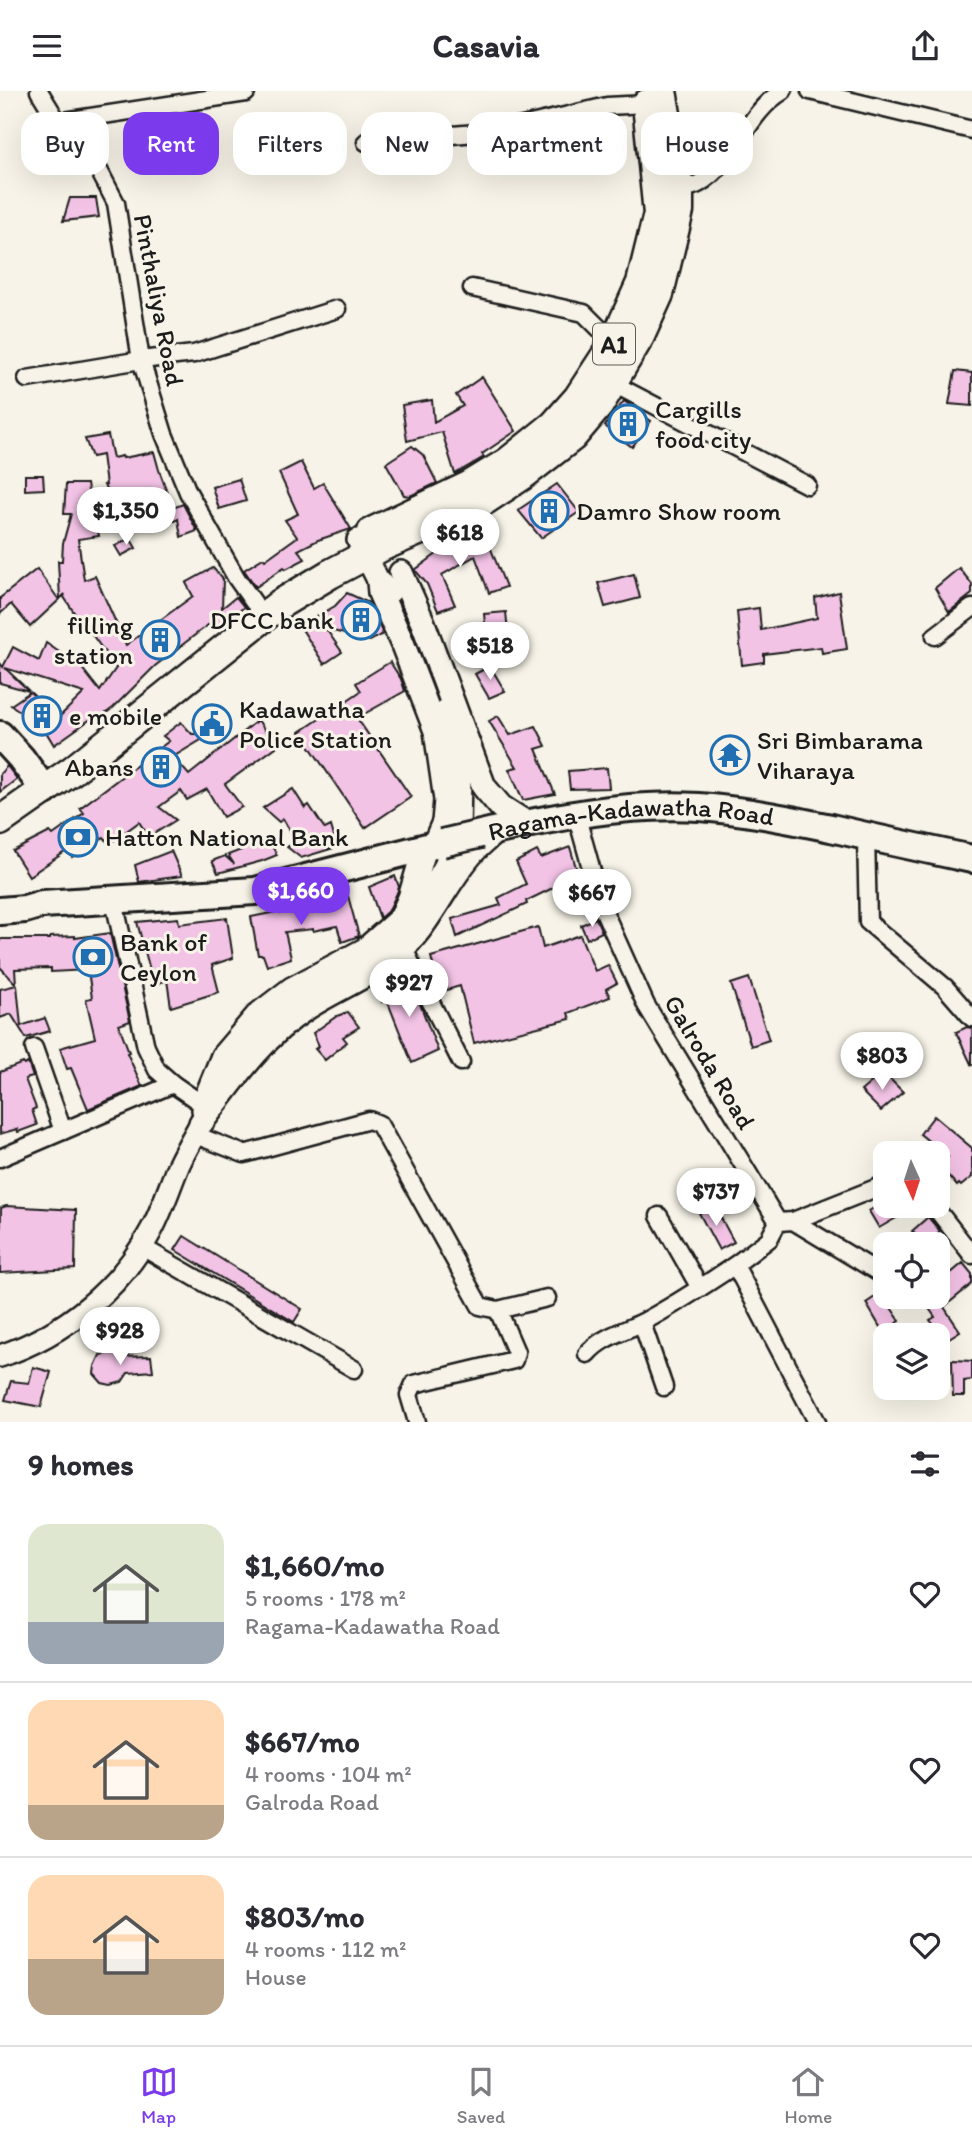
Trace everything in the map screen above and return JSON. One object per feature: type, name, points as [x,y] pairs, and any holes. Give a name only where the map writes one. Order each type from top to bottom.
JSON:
[{"type":"highway","name":"A1","points":[[0,821],[40,783],[254,603],[292,576],[371,542],[460,513],[523,475],[572,437],[599,405],[640,337],[659,294],[679,211],[679,189],[651,95]]},
{"type":"highway","name":"A1","points":[[0,799],[40,783],[119,734],[280,604],[330,574],[371,542],[508,462],[554,425],[579,398],[614,343],[641,283],[658,214],[651,95]]},
{"type":"main road","points":[[200,1121],[205,1098],[223,1056],[258,1016],[292,989],[365,950],[401,918],[444,822],[446,800],[436,731],[380,593],[390,577],[423,623],[484,787],[501,807],[526,823]]},
{"type":"main road","points":[[0,735],[40,783]]},
{"type":"main road","name":"Ragama-Kadawatha Road","points":[[0,898],[42,904],[255,891],[526,823],[576,814],[663,806],[743,811],[972,859]]},
{"type":"main road","points":[[200,1121],[248,1059],[278,1029],[305,1009],[366,976],[403,947],[428,919],[489,832]]},
{"type":"street","name":"Pinthaliya Road","points":[[39,91],[52,112]]},
{"type":"street","points":[[679,189],[697,185],[714,173],[769,101],[783,91]]},
{"type":"street","points":[[810,91],[972,130]]},
{"type":"street","points":[[109,114],[246,93]]},
{"type":"street","points":[[453,135],[501,131],[651,95]]},
{"type":"street","name":"Pinthaliya Road","points":[[101,175],[116,203],[141,361],[164,434],[188,492],[237,579],[254,603]]},
{"type":"street","points":[[472,288],[584,313],[614,343]]},
{"type":"street","points":[[27,379],[194,354],[337,309]]},
{"type":"street","points":[[612,383],[807,485]]},
{"type":"street","points":[[0,1356],[47,1335],[84,1311],[101,1296],[142,1247],[200,1121],[251,1040],[296,1001],[367,961],[411,926],[434,886],[459,832],[459,788],[444,729],[418,657],[389,589],[390,577],[371,542]]},
{"type":"street","points":[[935,636],[972,608]]},
{"type":"street","name":"Galroda Road","points":[[576,814],[602,907],[646,1005],[786,1222]]},
{"type":"street","points":[[866,836],[868,922],[945,987],[972,1018]]},
{"type":"street","points":[[114,901],[146,1047],[158,1070],[173,1084],[200,1121],[244,1154],[369,1121],[379,1124],[480,1306],[498,1310],[547,1298]]},
{"type":"street","points":[[403,947],[461,1062]]},
{"type":"street","points":[[34,1048],[63,1131]]},
{"type":"street","points":[[0,1158],[173,1084]]},
{"type":"street","points":[[587,1353],[595,1343],[642,1322],[735,1265],[786,1222],[873,1189]]},
{"type":"street","points":[[659,1216],[700,1288]]},
{"type":"street","points":[[943,1218],[972,1255]]},
{"type":"street","points":[[786,1222],[873,1270]]},
{"type":"street","points":[[142,1247],[354,1369]]},
{"type":"street","points":[[735,1265],[817,1422]]},
{"type":"street","points":[[417,1422],[409,1395],[414,1384],[514,1360],[516,1352],[498,1310]]},
{"type":"street","points":[[642,1322],[664,1387]]},
{"type":"building","points":[[70,198],[96,198],[99,217],[63,221]]},
{"type":"building","points":[[955,371],[972,373],[972,406],[949,404]]},
{"type":"building","points":[[482,377],[516,431],[482,454],[484,457],[455,474],[442,432],[407,441],[402,405],[432,400],[434,422],[463,406],[456,395]]},
{"type":"building","name":"Cargills food city","points":[[624,401],[651,421],[632,447],[605,426]]},
{"type":"building","points":[[108,435],[113,458],[154,452],[173,508],[183,504],[197,531],[181,537],[178,519],[174,521],[168,511],[170,510],[121,526],[104,485],[102,455],[92,457],[85,439]]},
{"type":"building","points":[[412,446],[423,455],[437,483],[410,496],[404,495],[386,463]]},
{"type":"building","points":[[301,462],[314,488],[323,483],[351,529],[298,550],[305,559],[286,569],[284,567],[256,587],[244,570],[263,558],[265,560],[297,537],[285,520],[298,514],[279,473]]},
{"type":"building","points":[[25,475],[43,475],[44,489],[25,490]]},
{"type":"building","points":[[239,479],[246,501],[219,509],[212,487]]},
{"type":"building","points":[[66,484],[87,484],[90,501],[88,520],[96,521],[99,536],[78,539],[84,580],[95,576],[126,645],[193,596],[186,583],[213,568],[223,579],[222,608],[236,597],[244,607],[211,630],[208,625],[155,666],[113,708],[98,719],[95,716],[54,745],[43,727],[11,705],[30,692],[58,718],[84,693],[5,668],[29,691],[0,683],[0,663],[3,667],[13,647],[39,661],[46,643],[81,667],[100,691],[116,668],[83,622],[81,623],[64,597],[65,594],[60,599],[58,561],[62,561],[63,543],[71,514],[64,514]]},
{"type":"building","name":"Damro Show room","points":[[557,484],[579,512],[541,538],[518,510]]},
{"type":"building","points":[[485,534],[506,587],[489,593],[475,556],[442,575],[455,605],[438,611],[427,584],[415,570],[457,542],[460,546]]},
{"type":"building","points":[[130,538],[136,548],[121,556],[115,546]]},
{"type":"building","points":[[959,568],[972,584],[972,594],[949,612],[935,588]]},
{"type":"building","points":[[37,569],[59,600],[30,627],[11,604],[0,614],[0,598]]},
{"type":"building","points":[[634,574],[640,598],[605,607],[598,583]]},
{"type":"building","points":[[839,592],[847,649],[822,653],[821,647],[764,654],[764,662],[742,665],[737,611],[759,608],[761,630],[817,618],[815,598]]},
{"type":"building","points":[[347,593],[369,603],[383,634],[370,641],[326,629],[342,652],[324,664],[300,626],[335,606]]},
{"type":"building","points":[[506,612],[508,632],[516,653],[494,662],[487,641],[484,614]]},
{"type":"building","points":[[390,662],[405,691],[357,718],[411,797],[365,828],[300,732],[361,691],[356,683]]},
{"type":"building","points":[[490,666],[505,691],[489,698],[475,674]]},
{"type":"building","points":[[498,716],[510,735],[536,726],[546,746],[536,749],[555,794],[523,800],[509,769],[517,767],[489,721]]},
{"type":"building","points":[[258,720],[276,747],[225,784],[242,807],[223,817],[207,789],[187,800],[181,791],[159,807],[176,820],[149,837],[139,822],[109,844],[104,837],[72,857],[68,850],[29,876],[13,851],[50,832],[53,835],[84,813],[80,808],[169,741],[163,736],[181,722],[192,734],[211,734],[173,757],[189,775]]},
{"type":"building","points":[[7,766],[17,779],[0,792],[0,774]]},
{"type":"building","points":[[607,768],[609,788],[570,789],[568,771]]},
{"type":"building","points":[[293,789],[305,808],[309,805],[325,829],[331,826],[337,847],[301,858],[287,847],[297,842],[283,819],[279,822],[263,808]]},
{"type":"building","points":[[268,839],[277,855],[218,873],[212,861],[225,856],[234,864],[228,855]]},
{"type":"building","points":[[570,847],[582,888],[562,897],[559,885],[526,901],[527,904],[457,937],[452,919],[501,905],[498,898],[526,884],[516,862],[537,851],[541,858]]},
{"type":"building","points":[[171,851],[182,876],[139,882],[135,865]]},
{"type":"building","points":[[395,876],[399,887],[397,893],[389,910],[380,918],[369,887]]},
{"type":"building","points":[[348,896],[359,936],[342,942],[337,926],[313,931],[285,932],[291,958],[267,966],[263,955],[258,955],[251,917],[308,909],[307,907]]},
{"type":"building","points":[[178,918],[179,924],[227,918],[233,958],[212,965],[219,992],[171,1007],[167,980],[154,985],[137,922]]},
{"type":"building","points":[[596,918],[602,932],[587,939],[581,925]]},
{"type":"building","points":[[538,927],[543,948],[580,935],[595,971],[608,965],[617,983],[606,989],[610,997],[568,1013],[570,1019],[474,1043],[460,986],[440,992],[431,957]]},
{"type":"building","points":[[110,933],[130,1021],[119,1025],[129,1052],[127,1053],[142,1086],[88,1109],[71,1068],[67,1069],[60,1048],[95,1038],[86,999],[92,998],[88,970],[51,972],[51,968],[15,969],[16,984],[0,967],[0,939],[75,938]]},
{"type":"building","points":[[749,978],[769,1040],[751,1046],[731,984]]},
{"type":"building","points":[[407,979],[438,1051],[412,1063],[387,1000],[382,1002],[375,989],[391,980]]},
{"type":"building","points":[[17,985],[21,1026],[45,1018],[50,1031],[26,1038],[11,1014],[0,1018],[0,989]]},
{"type":"building","points":[[348,1012],[359,1027],[343,1037],[347,1042],[325,1060],[315,1049],[319,1046],[313,1033],[337,1016]]},
{"type":"building","points":[[967,1027],[972,1028],[972,1066],[956,1032]]},
{"type":"building","points":[[28,1063],[33,1077],[25,1079],[36,1108],[32,1110],[37,1125],[18,1132],[17,1129],[0,1134],[0,1072]]},
{"type":"building","points":[[883,1072],[903,1092],[881,1111],[861,1091]]},
{"type":"building","points":[[934,1116],[972,1148],[972,1177],[957,1186],[950,1178],[950,1141],[929,1141],[920,1134]]},
{"type":"building","points":[[714,1205],[734,1242],[719,1250],[699,1213]]},
{"type":"building","points":[[6,1206],[76,1210],[75,1269],[0,1273],[1,1208]]},
{"type":"building","points":[[873,1218],[896,1218],[879,1228]]},
{"type":"building","points":[[929,1218],[940,1231],[913,1232]]},
{"type":"building","points":[[184,1236],[302,1309],[294,1322],[175,1250]]},
{"type":"building","points":[[963,1263],[972,1274],[972,1284],[950,1302],[950,1274]]},
{"type":"building","points":[[873,1298],[873,1309],[892,1309],[900,1321],[878,1323],[866,1303]]},
{"type":"building","points":[[929,1309],[945,1309],[960,1331],[950,1337],[950,1323],[932,1323],[930,1320],[935,1317]]},
{"type":"building","points":[[113,1352],[120,1357],[151,1356],[153,1371],[128,1373],[122,1382],[111,1385],[102,1383],[94,1374],[95,1366],[100,1355]]},
{"type":"building","points":[[952,1360],[972,1361],[972,1380],[964,1381],[964,1396],[953,1396]]},
{"type":"building","points":[[33,1367],[51,1372],[41,1407],[5,1400],[11,1381],[29,1383]]},
{"type":"place","name":"Cargills food city","points":[[628,424]]},
{"type":"place","name":"Damro Show room","points":[[549,511]]},
{"type":"place","name":"DFCC bank","points":[[361,620]]},
{"type":"place","name":"filling station","points":[[160,640]]},
{"type":"place","name":"e mobile","points":[[42,716]]},
{"type":"place","name":"Kadawatha Police Station","points":[[212,724]]},
{"type":"place","name":"Sri Bimbarama Viharaya","points":[[730,755]]},
{"type":"place","name":"Abans","points":[[161,767]]},
{"type":"place","name":"Hatton National Bank","points":[[78,837]]},
{"type":"place","name":"Bank of Ceylon","points":[[93,957]]}]
